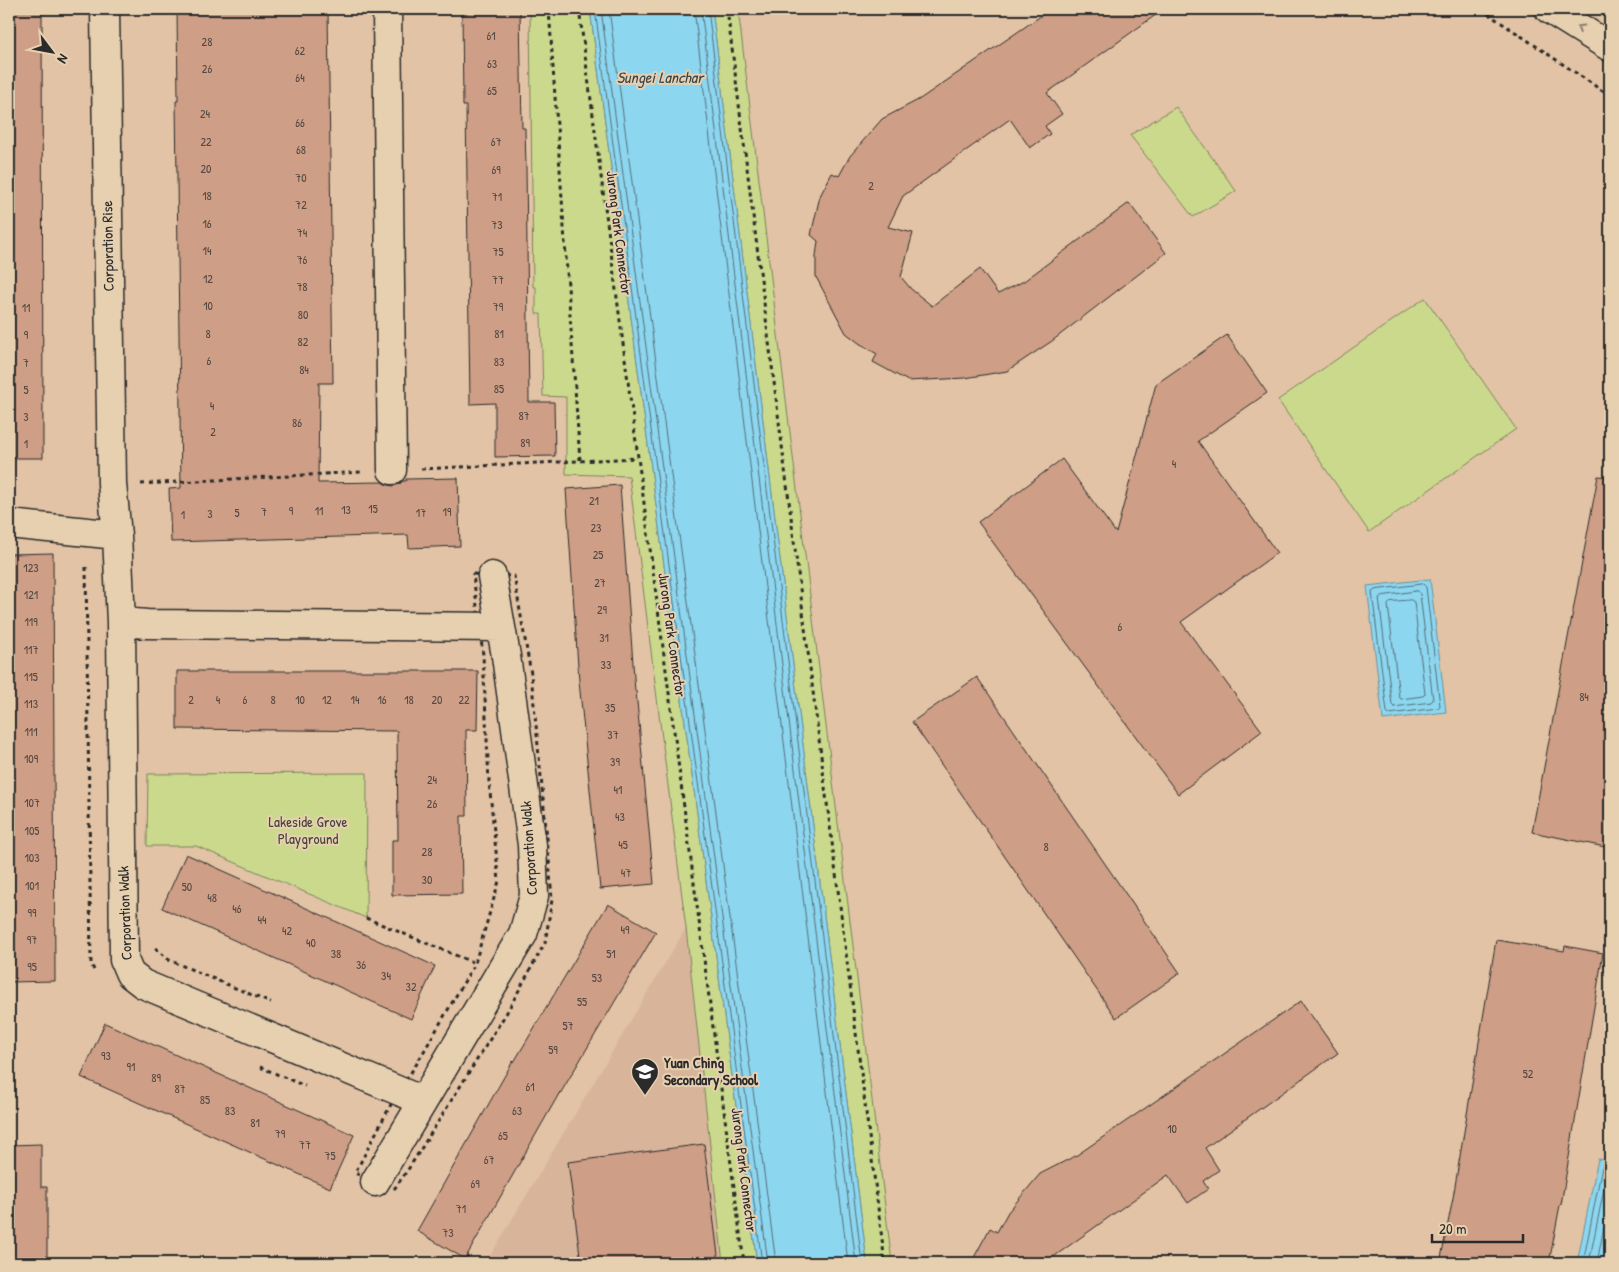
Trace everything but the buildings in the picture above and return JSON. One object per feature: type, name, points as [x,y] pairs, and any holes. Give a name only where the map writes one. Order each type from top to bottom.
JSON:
[{"type":"street","name":"Corporation Rise","points":[[105,9],[112,484]]},
{"type":"street","points":[[387,9],[392,470]]},
{"type":"street","points":[[1549,9],[1610,47]]},
{"type":"street","name":"Corporation Walk","points":[[112,484],[117,535],[120,622],[124,960],[130,974],[143,984],[423,1101]]},
{"type":"street","points":[[9,524],[117,535]]},
{"type":"street","name":"Corporation Walk","points":[[375,1182],[523,934],[534,896],[532,845],[506,656],[492,576]]},
{"type":"street","points":[[120,622],[147,624],[501,627]]},
{"type":"path","points":[[549,9],[580,461]]},
{"type":"path","name":"Jurong Park Connector","points":[[579,9],[744,1263]]},
{"type":"path","points":[[727,9],[885,1263]]},
{"type":"path","points":[[1481,9],[1610,96]]},
{"type":"path","points":[[375,1182],[355,1173],[398,1091],[416,1065],[475,963],[499,882],[490,782],[483,655]]},
{"type":"path","points":[[366,918],[500,973]]},
{"type":"shaded area","name":"Yuan Ching Secondary School","points":[[686,928],[723,1263],[486,1263]]},
{"type":"green space","points":[[530,9],[590,9],[757,1263],[723,1263],[686,928],[629,476],[566,474],[566,397],[543,396],[541,314],[536,314],[536,287],[533,287]]},
{"type":"green space","points":[[712,9],[738,9],[892,1263],[867,1263]]},
{"type":"green space","points":[[1176,107],[1236,191],[1193,217],[1130,135]]},
{"type":"green space","points":[[1425,298],[1516,429],[1369,532],[1278,400]]},
{"type":"green space","name":"Lakeside Grove Playground","points":[[367,773],[366,918],[196,846],[147,846],[148,774]]},
{"type":"water","name":"Sungei Lanchar","points":[[590,9],[712,9],[867,1263],[757,1263]]},
{"type":"water","points":[[1430,579],[1446,712],[1383,720],[1367,586]]},
{"type":"water","points":[[1598,1159],[1610,1161],[1610,1263],[1577,1263]]},
{"type":"place","name":"Yuan Ching Secondary School","points":[[645,1096]]}]
